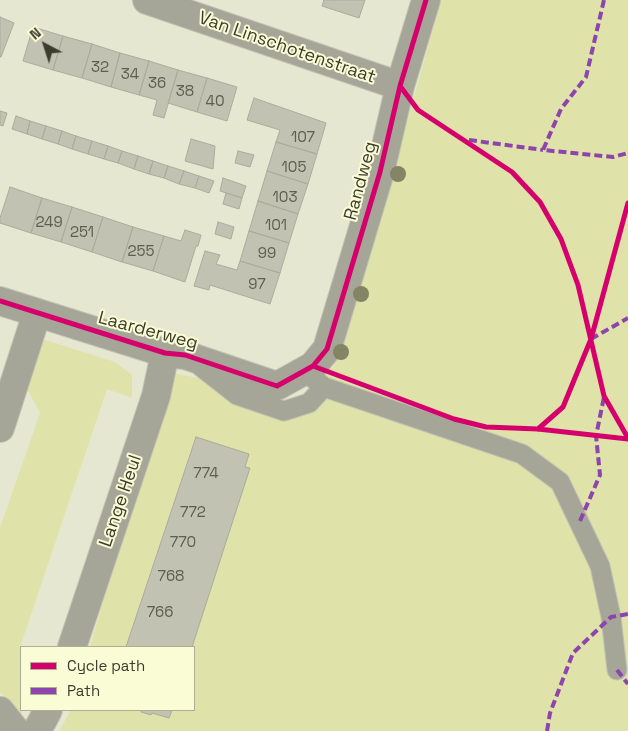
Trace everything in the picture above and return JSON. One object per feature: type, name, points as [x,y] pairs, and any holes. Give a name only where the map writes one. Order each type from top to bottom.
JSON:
[{"type":"street","name":"Van Linschotenstraat","points":[[146,0],[400,86]]},
{"type":"street","name":"Randweg","points":[[314,374],[330,339],[380,172],[400,86],[426,0]]},
{"type":"street","name":"Laarderweg","points":[[0,300],[278,386],[314,374]]},
{"type":"street","points":[[0,428],[37,313]]},
{"type":"street","name":"Lange Heul","points":[[72,646],[156,396],[175,354]]},
{"type":"street","points":[[0,711],[16,731]]},
{"type":"street","points":[[37,731],[47,711]]},
{"type":"lane","points":[[314,374],[522,454],[560,482],[600,566],[611,616],[617,670]]},
{"type":"green space","points":[[441,0],[628,0],[628,731],[59,731],[70,711],[195,711],[195,646],[90,646],[156,415],[173,373],[228,384],[290,406],[334,366],[407,123]]},
{"type":"green space","points":[[42,339],[115,362],[132,375],[132,398],[107,389],[20,646],[20,711],[23,711],[21,715],[0,692],[0,528],[40,413],[24,383]]},
{"type":"building","points":[[324,0],[365,0],[359,18],[322,6]]},
{"type":"building","points":[[0,17],[14,23],[1,57],[0,57]]},
{"type":"building","points":[[33,27],[63,36],[53,70],[23,61]]},
{"type":"building","points":[[63,36],[92,44],[82,78],[53,70]]},
{"type":"building","points":[[92,44],[120,53],[111,87],[82,78]]},
{"type":"building","points":[[120,53],[149,61],[139,95],[111,87]]},
{"type":"building","points":[[149,61],[178,70],[164,118],[153,115],[157,100],[139,95]]},
{"type":"building","points":[[178,70],[207,78],[197,112],[168,103]]},
{"type":"building","points":[[207,78],[237,87],[227,121],[197,112]]},
{"type":"building","points":[[254,98],[326,123],[317,154],[276,142],[280,130],[247,120]]},
{"type":"building","points":[[0,111],[7,113],[3,126],[0,125]]},
{"type":"building","points":[[16,116],[30,121],[27,134],[12,129]]},
{"type":"building","points":[[30,121],[46,126],[42,139],[27,134]]},
{"type":"building","points":[[46,126],[62,131],[58,144],[42,139]]},
{"type":"building","points":[[62,131],[76,136],[72,149],[58,144]]},
{"type":"building","points":[[76,136],[92,141],[88,154],[72,149]]},
{"type":"building","points":[[191,139],[215,146],[213,169],[185,161]]},
{"type":"building","points":[[92,141],[108,146],[104,159],[88,154]]},
{"type":"building","points":[[276,142],[317,154],[308,184],[267,171]]},
{"type":"building","points":[[108,146],[122,151],[118,163],[104,159]]},
{"type":"building","points":[[122,151],[138,156],[134,169],[118,163]]},
{"type":"building","points":[[238,151],[254,155],[250,167],[235,163]]},
{"type":"building","points":[[138,156],[153,161],[149,174],[134,169]]},
{"type":"building","points":[[153,161],[168,166],[164,178],[149,174]]},
{"type":"building","points":[[168,166],[184,171],[179,184],[164,178]]},
{"type":"building","points":[[184,171],[199,176],[195,188],[179,184]]},
{"type":"building","points":[[267,171],[308,184],[298,214],[258,201]]},
{"type":"building","points":[[199,176],[214,181],[209,193],[195,188]]},
{"type":"building","points":[[223,178],[246,186],[242,198],[220,191]]},
{"type":"building","points":[[10,187],[42,198],[31,233],[0,223]]},
{"type":"building","points":[[226,193],[242,198],[239,209],[223,204]]},
{"type":"building","points":[[42,198],[72,207],[61,242],[31,233]]},
{"type":"building","points":[[258,201],[298,214],[289,243],[249,231]]},
{"type":"building","points":[[72,207],[103,217],[92,252],[61,242]]},
{"type":"building","points":[[103,217],[133,227],[122,262],[92,252]]},
{"type":"building","points":[[218,222],[234,227],[231,239],[215,234]]},
{"type":"building","points":[[133,227],[164,236],[153,271],[122,262]]},
{"type":"building","points":[[185,230],[201,235],[185,282],[153,271],[164,236],[181,241]]},
{"type":"building","points":[[249,231],[289,243],[280,273],[240,261]]},
{"type":"building","points":[[205,251],[220,255],[216,264],[237,270],[240,261],[280,273],[270,304],[210,285],[209,290],[194,286]]},
{"type":"building","points":[[196,437],[249,454],[245,467],[250,468],[192,646],[126,646]]},
{"type":"building","points":[[142,711],[172,711],[169,718]]},
{"type":"marked path","points":[[604,0],[586,77],[561,109],[543,150],[613,157],[628,153]]},
{"type":"marked path","points":[[469,140],[543,150]]},
{"type":"marked path","points":[[591,339],[628,318]]},
{"type":"marked path","points":[[580,521],[600,475],[596,436],[604,397]]},
{"type":"marked path","points":[[547,731],[550,713],[573,653],[611,617],[628,614]]},
{"type":"marked path","points":[[617,670],[628,684]]},
{"type":"cycle path","points":[[0,301],[165,353],[185,355],[277,386],[313,366],[327,349],[380,172],[400,86],[426,0]]},
{"type":"cycle path","points":[[400,86],[418,110],[512,172],[540,202],[561,239],[578,285],[604,396],[628,438]]},
{"type":"cycle path","points":[[538,429],[563,407],[591,339],[628,203]]},
{"type":"cycle path","points":[[313,366],[454,419],[486,427],[538,429],[628,439]]}]
